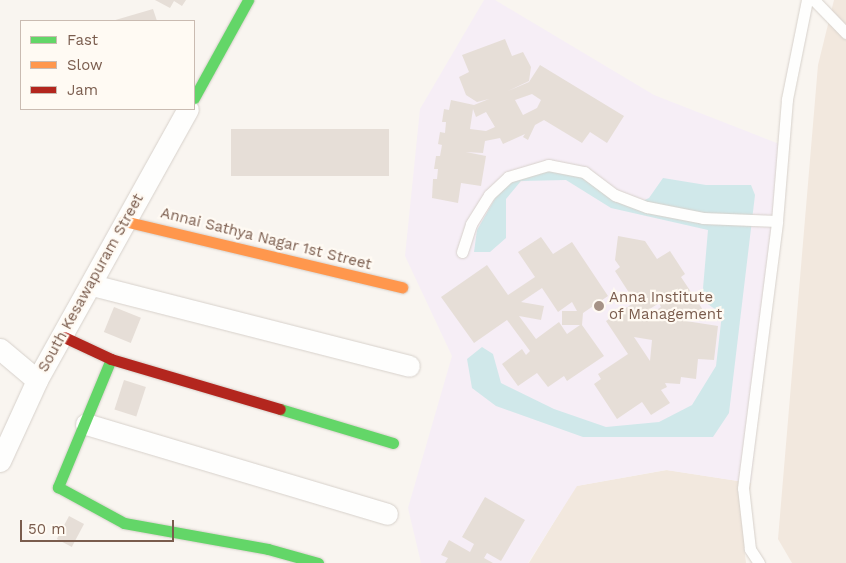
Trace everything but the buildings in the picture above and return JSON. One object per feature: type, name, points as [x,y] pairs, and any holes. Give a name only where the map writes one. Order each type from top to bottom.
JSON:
[{"type":"street","points":[[195,96],[248,0]]},
{"type":"street","name":"South Kesawapuram Street","points":[[1,455],[37,380],[64,337],[124,221],[187,110]]},
{"type":"street","name":"Annai Sathya Nagar 1st Street","points":[[124,221],[402,287]]},
{"type":"street","points":[[92,284],[409,366]]},
{"type":"street","points":[[64,337],[111,359],[393,443]]},
{"type":"street","points":[[0,349],[37,380]]},
{"type":"street","points":[[111,359],[86,424],[58,487],[124,523],[268,549],[318,563]]},
{"type":"street","points":[[86,424],[387,514]]},
{"type":"lane","points":[[760,563],[750,548],[742,488],[777,221],[787,99],[807,0]]},
{"type":"lane","points":[[814,0],[846,33]]},
{"type":"lane","points":[[462,252],[471,224],[489,195],[508,177],[527,169],[548,165],[572,167],[629,201],[703,218],[777,221]]},
{"type":"shaded area","name":"Anna Institute of Management","points":[[484,0],[495,0],[654,95],[787,147],[751,483],[666,470],[577,486],[528,563],[421,563],[408,508],[452,356],[405,256],[420,109]]},
{"type":"shaded area","points":[[834,0],[846,0],[846,563],[792,563],[778,539],[818,65]]},
{"type":"shaded area","points":[[667,470],[751,483],[744,547],[746,563],[529,563],[576,486]]},
{"type":"water","points":[[557,170],[585,177],[612,199],[630,207],[649,198],[663,178],[706,185],[751,185],[755,195],[729,413],[713,437],[583,437],[496,406],[472,388],[467,359],[482,347],[493,354],[501,383],[554,409],[606,427],[659,422],[692,405],[716,366],[722,314],[702,300],[708,230],[611,208],[566,180],[521,181],[506,199],[506,238],[490,252],[474,252],[477,230],[505,181],[530,171]]},
{"type":"traffic: fast","points":[[195,96],[248,0]]},
{"type":"traffic: fast","points":[[111,359],[58,487],[124,523],[268,549],[318,563]]},
{"type":"traffic: fast","points":[[280,409],[393,443]]},
{"type":"traffic: slow","points":[[124,221],[402,287]]},
{"type":"traffic: jam","points":[[64,337],[111,359],[280,409]]},
{"type":"place","name":"Anna Institute of Management","points":[[599,306]]}]
